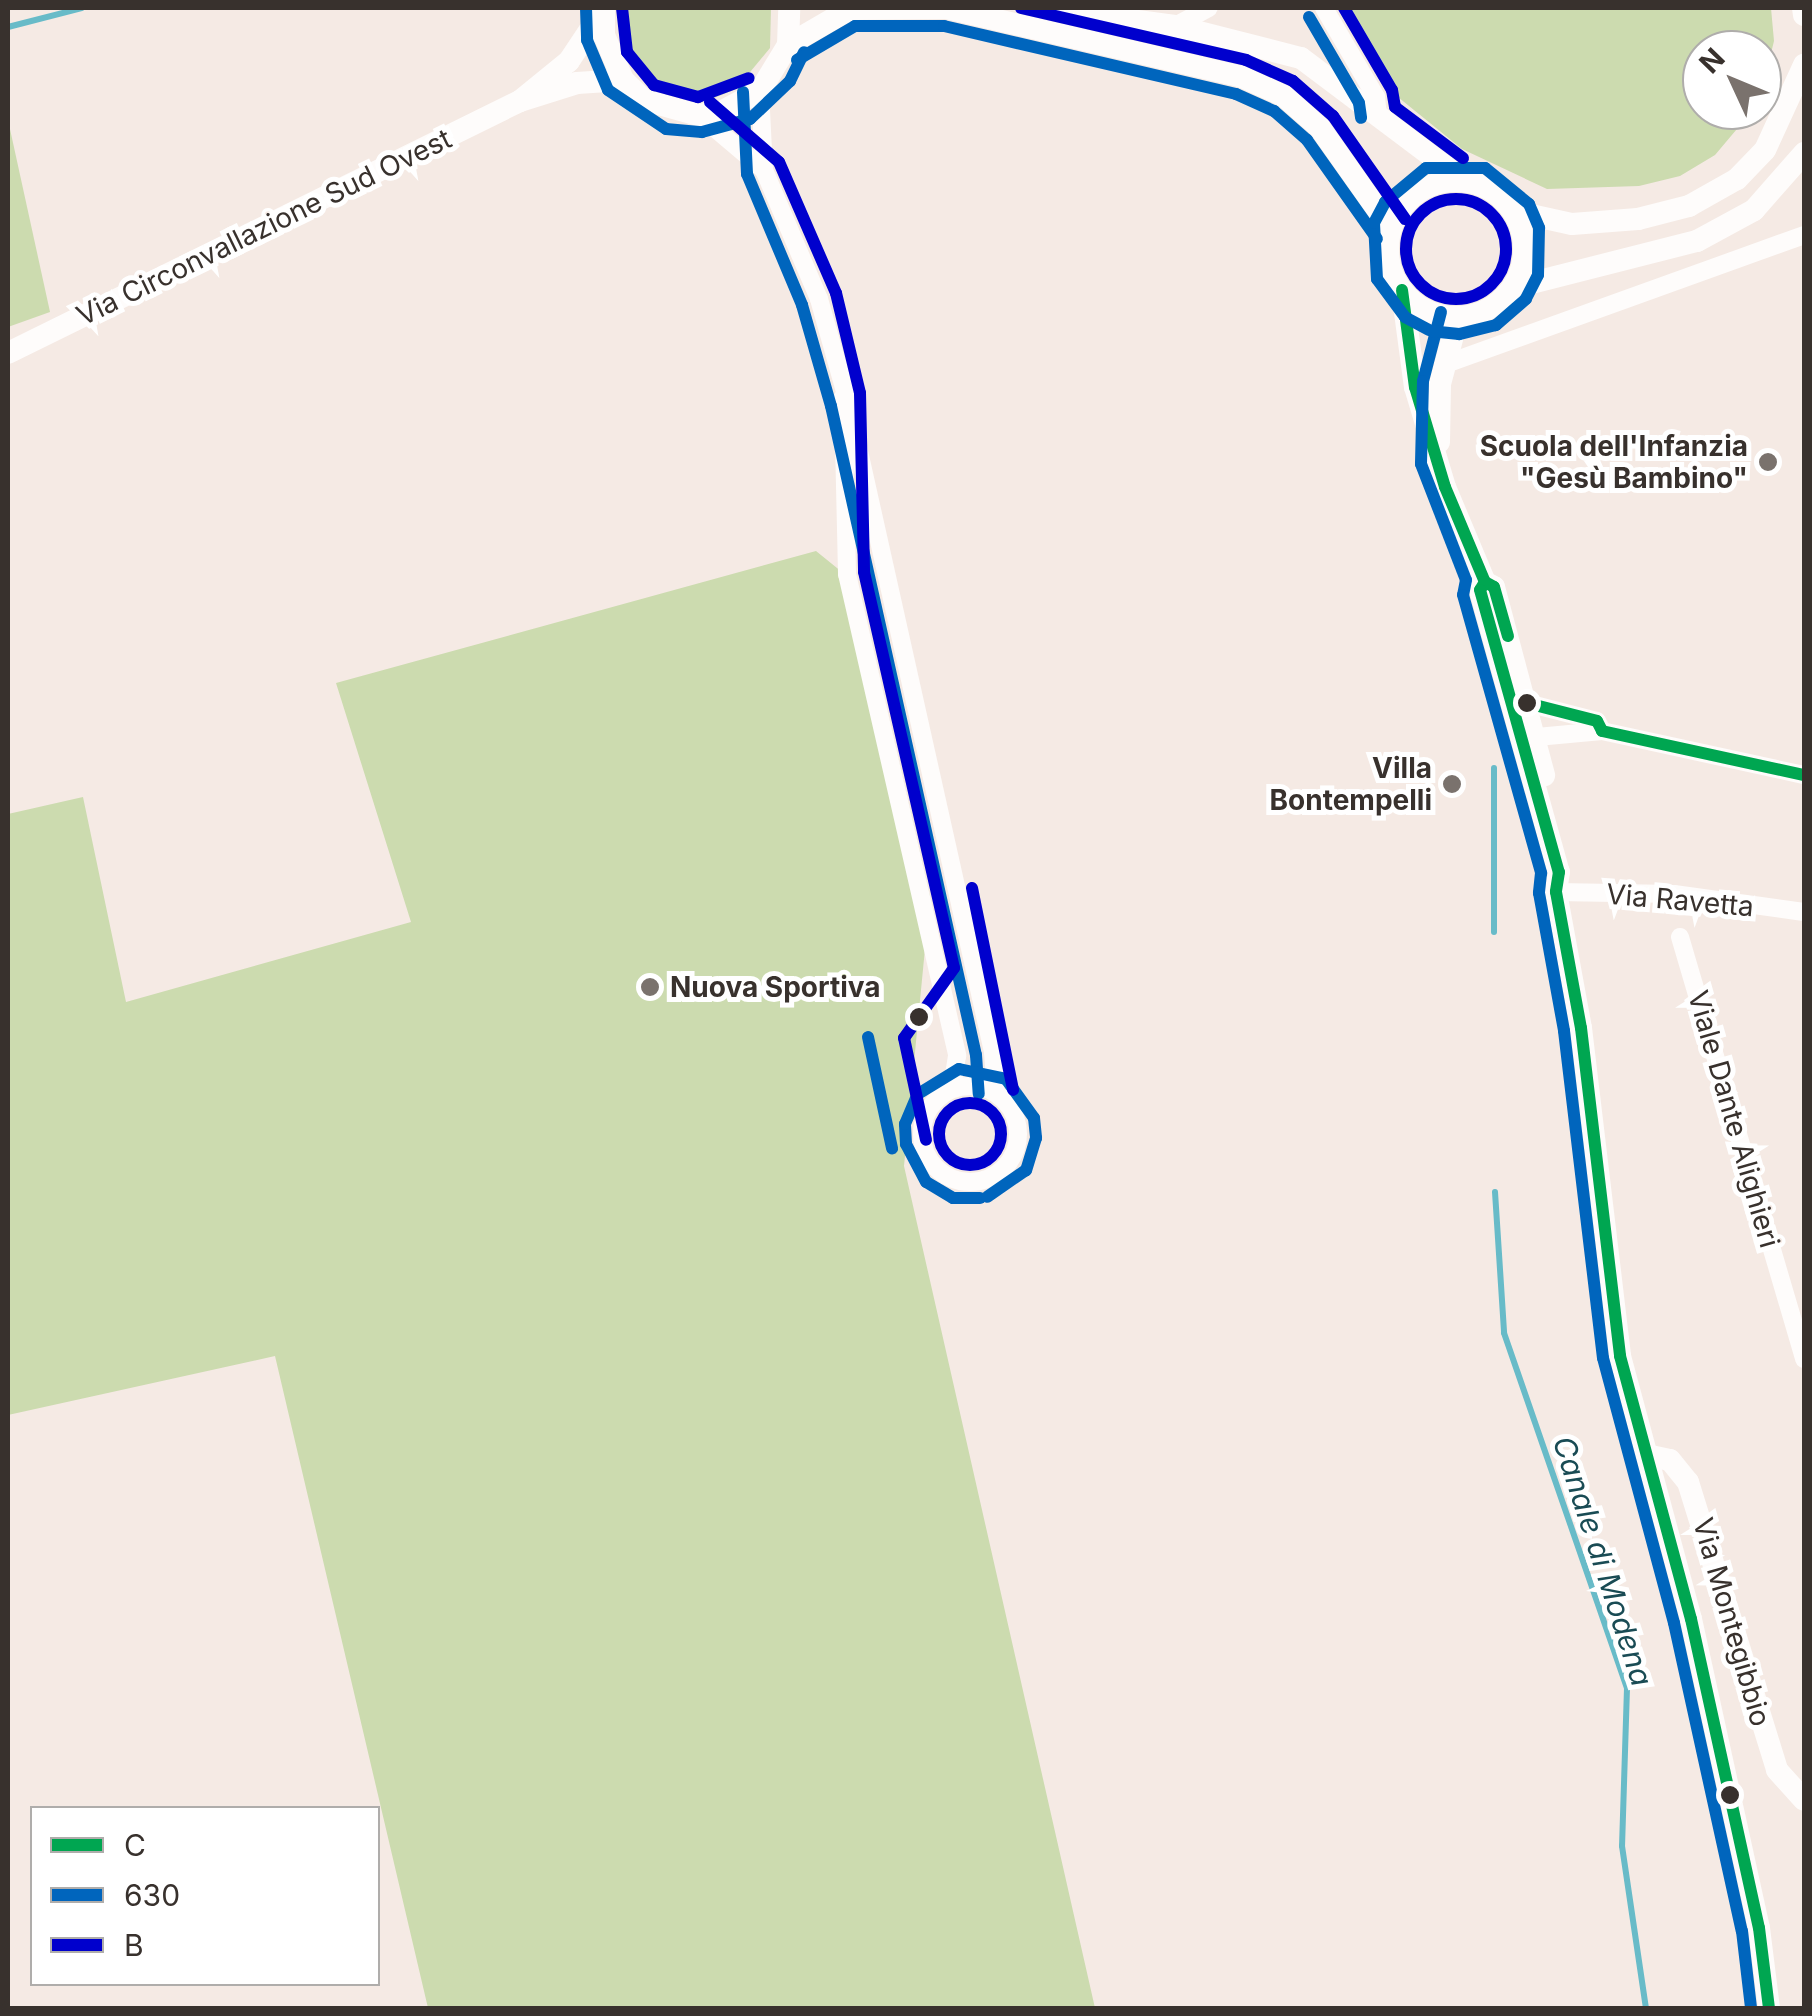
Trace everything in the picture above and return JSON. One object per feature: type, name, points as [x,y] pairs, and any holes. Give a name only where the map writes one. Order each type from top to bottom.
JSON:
[{"type":"main road","points":[[788,45],[789,8]]},
{"type":"main road","points":[[623,80],[644,100],[699,116],[721,112],[760,91],[788,45],[850,9],[946,8],[1242,76],[1284,96],[1320,128],[1391,229]]},
{"type":"main road","points":[[1042,8],[1175,26],[1301,58],[1466,182],[1493,192],[1513,212],[1524,250],[1512,288]]},
{"type":"main road","name":"Via Circonvallazione Sud Ovest","points":[[8,353],[520,102],[577,83],[623,80],[607,47],[604,9]]},
{"type":"main road","name":"Via Circonvallazione Sud Ovest","points":[[520,102],[570,61],[604,9]]},
{"type":"main road","points":[[1513,212],[1572,224],[1638,219],[1689,206],[1736,179],[1766,150],[1789,110],[1804,65]]},
{"type":"main road","points":[[1402,290],[1436,314],[1458,317],[1488,309],[1512,288],[1697,241],[1754,210],[1804,154]]},
{"type":"main road","points":[[1466,182],[1420,191],[1391,229],[1390,260],[1402,290],[1415,387],[1438,461],[1485,582],[1494,586],[1527,703],[1527,738]]},
{"type":"main road","points":[[1438,461],[1443,365],[1458,317]]},
{"type":"main road","points":[[1485,582],[1480,590],[1573,871],[1556,892],[1581,1028],[1617,1338],[1651,1456],[1759,1928],[1769,2008]]},
{"type":"main road","name":"Via Montegibbio","points":[[1651,1456],[1670,1460],[1688,1482],[1778,1770],[1804,1800]]},
{"type":"street","points":[[1175,26],[1208,8]]},
{"type":"street","points":[[1324,8],[1376,97],[1378,116]]},
{"type":"street","points":[[760,91],[764,170],[820,299],[843,397],[993,1052],[996,1093],[1018,1122],[1017,1147],[1000,1172],[969,1182],[936,1168],[923,1141],[926,1116],[952,1089],[956,1056],[847,574],[843,397]]},
{"type":"street","points":[[699,116],[764,170]]},
{"type":"street","points":[[1443,365],[1804,235]]},
{"type":"street","points":[[1527,703],[1596,721],[1602,731]]},
{"type":"street","points":[[1527,738],[1602,731],[1804,774]]},
{"type":"street","name":"Via Ravetta","points":[[1556,892],[1674,894],[1804,912]]},
{"type":"street","name":"Viale Dante Alighieri","points":[[1680,938],[1804,1359]]},
{"type":"street","points":[[952,1089],[975,1086],[996,1093]]},
{"type":"green space","points":[[621,8],[771,8],[770,48],[736,89],[714,98],[666,95],[629,63],[620,41]]},
{"type":"green space","points":[[1338,8],[1771,8],[1773,30],[1682,30],[1682,130],[1736,130],[1715,155],[1680,176],[1639,186],[1547,189],[1462,149],[1393,93]]},
{"type":"green space","points":[[8,120],[50,312],[8,327]]},
{"type":"green space","points":[[816,551],[858,585],[930,897],[904,1166],[1095,2008],[428,2008],[275,1356],[8,1415],[8,814],[83,797],[126,1002],[411,922],[336,683]]},
{"type":"waterway","points":[[8,27],[82,8]]},
{"type":"waterway","name":"Canale di Modena","points":[[1494,768],[1494,932]]},
{"type":"waterway","name":"Canale di Modena","points":[[1495,1192],[1504,1333],[1627,1688],[1622,1846],[1646,2008]]},
{"type":"transit line","name":"630","points":[[586,8],[587,40],[608,90],[666,129],[702,132],[750,119],[790,81],[804,52]]},
{"type":"transit line","name":"B","points":[[622,8],[627,52],[654,85],[698,97],[749,78]]},
{"type":"transit line","name":"B","points":[[1021,8],[1246,60],[1293,81],[1333,116],[1405,219]]},
{"type":"transit line","name":"B","points":[[1344,8],[1392,90],[1395,107],[1463,158]]},
{"type":"transit line","name":"630","points":[[1309,17],[1359,103],[1361,118]]},
{"type":"transit line","name":"630","points":[[797,60],[855,26],[944,26],[1236,94],[1274,111],[1307,140],[1377,239]]},
{"type":"transit line","name":"630","points":[[743,92],[747,174],[802,305],[831,406],[976,1055],[979,1094]]},
{"type":"transit line","name":"B","points":[[710,102],[779,162],[836,293],[860,393],[864,572],[954,968],[904,1038],[926,1140]]},
{"type":"transit line","name":"630","points":[[1429,330],[1405,317],[1377,279],[1374,223],[1385,202],[1426,168],[1485,168],[1529,204],[1539,228],[1538,275],[1526,299],[1496,325],[1459,334],[1432,331]]},
{"type":"transit line","name":"B","points":[[1456,199],[1484,207],[1498,221],[1506,249],[1498,277],[1484,291],[1456,299],[1428,291],[1414,277],[1406,249],[1414,221],[1428,207],[1456,199]]},
{"type":"transit line","name":"C","points":[[1402,290],[1415,387],[1445,487],[1485,582],[1494,587],[1508,636]]},
{"type":"transit line","name":"630","points":[[1441,312],[1423,381],[1421,464],[1466,580],[1463,595],[1541,873],[1539,893],[1564,1031],[1603,1358],[1674,1623],[1742,1931],[1751,2008]]},
{"type":"transit line","name":"C","points":[[1485,582],[1480,590],[1559,872],[1556,892],[1581,1028],[1620,1356],[1691,1619],[1759,1928],[1769,2008]]},
{"type":"transit line","name":"C","points":[[1527,703],[1597,721],[1602,731],[1804,775]]},
{"type":"transit line","name":"B","points":[[972,888],[1013,1090]]},
{"type":"transit line","name":"630","points":[[868,1037],[892,1148]]},
{"type":"transit line","name":"630","points":[[980,1198],[953,1198],[926,1182],[906,1144],[905,1124],[918,1094],[959,1069],[1006,1079],[1034,1118],[1036,1138],[1026,1170],[987,1197]]},
{"type":"transit line","name":"B","points":[[970,1103],[992,1112],[1001,1134],[992,1156],[970,1165],[948,1156],[939,1134],[948,1112],[970,1103]]},
{"type":"place","name":"Scuola dell'Infanzia \"Gesù Bambino\"","points":[[1768,462]]},
{"type":"place","name":"Villa Bontempelli","points":[[1452,784]]},
{"type":"place","name":"Nuova Sportiva","points":[[650,987]]}]
